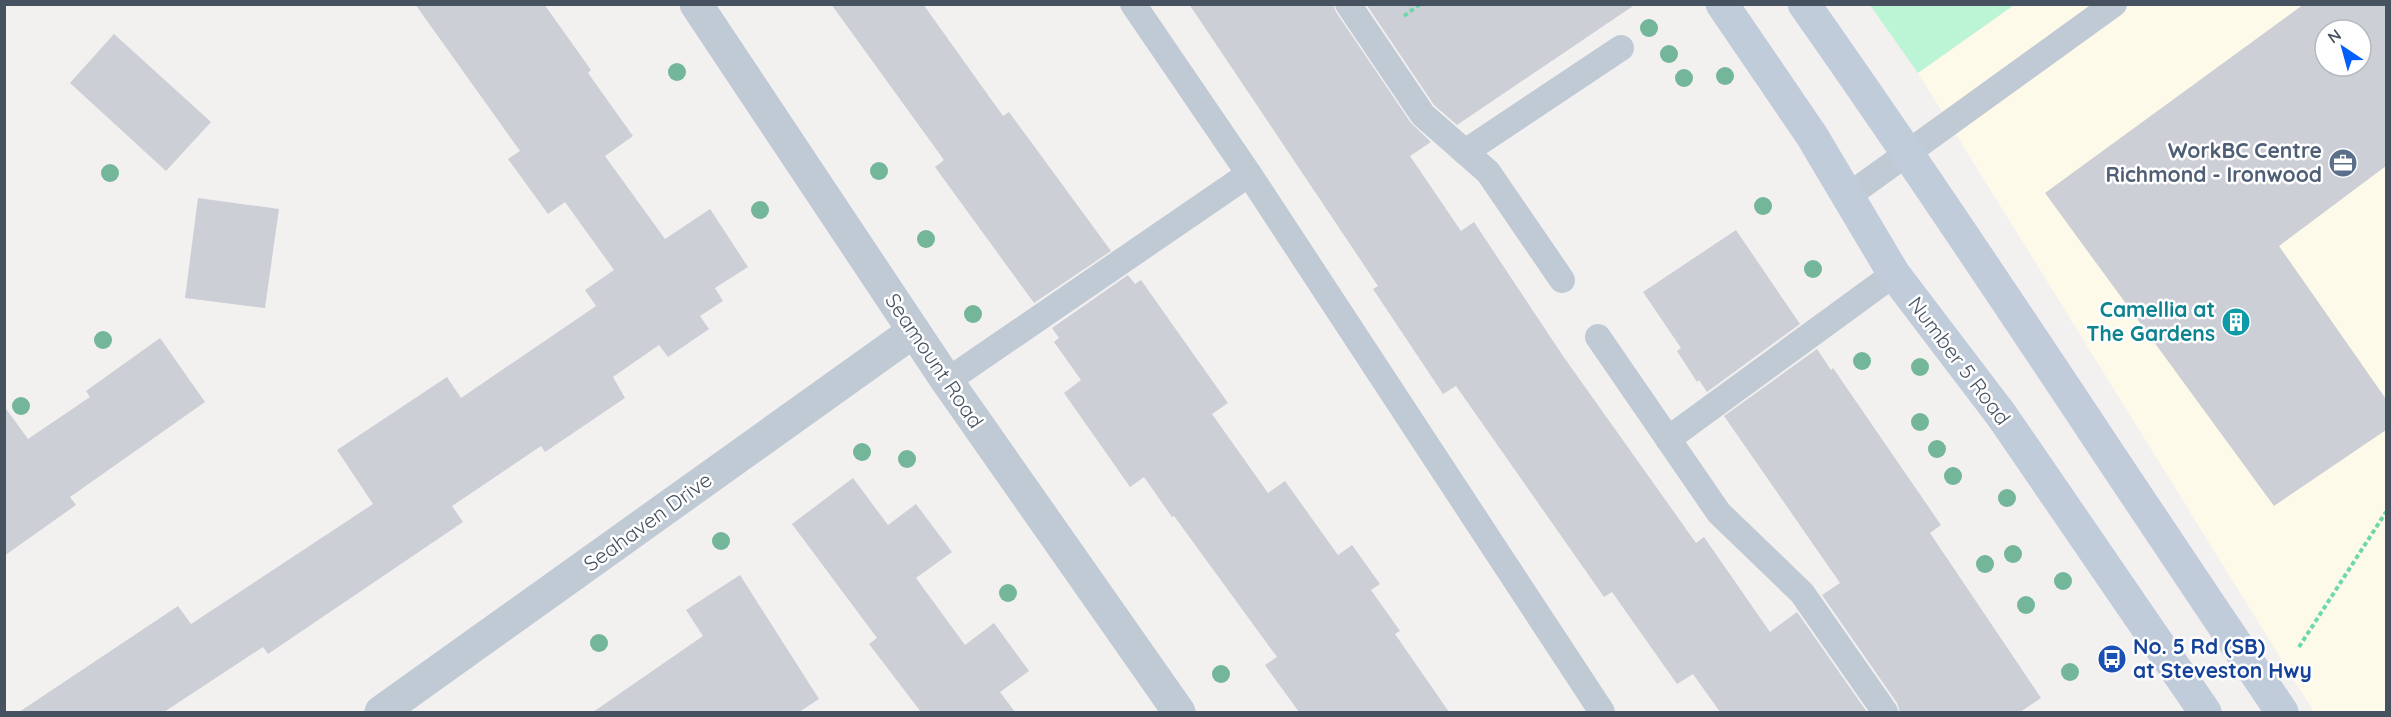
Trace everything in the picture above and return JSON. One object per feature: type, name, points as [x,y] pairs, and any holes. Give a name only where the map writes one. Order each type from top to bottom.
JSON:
[{"type":"main road","name":"Number 5 Road","points":[[1722,4],[1806,127],[1894,274],[2002,416],[2205,712]]},
{"type":"main road","points":[[1804,4],[1908,153],[2282,712]]},
{"type":"street","name":"Seamount Road","points":[[696,4],[948,381],[1179,712]]},
{"type":"street","name":"Seahaven Drive","points":[[381,712],[914,331]]},
{"type":"lane","points":[[1134,4],[1249,174],[1602,712]]},
{"type":"lane","points":[[1348,4],[1424,116],[1488,172],[1562,280]]},
{"type":"lane","points":[[1848,196],[2114,4]]},
{"type":"lane","points":[[1465,152],[1621,48]]},
{"type":"lane","points":[[948,381],[1249,174]]},
{"type":"lane","points":[[1668,439],[1894,274]]},
{"type":"lane","points":[[1598,337],[1719,513],[1802,593],[1885,712]]},
{"type":"path","points":[[2299,647],[2386,512]]},
{"type":"shaded area","points":[[2014,5],[2386,5],[2386,712],[2314,712],[1918,73]]},
{"type":"green space","points":[[1870,5],[2014,5],[1918,73]]},
{"type":"building","points":[[415,4],[544,4],[591,70],[588,73],[633,136],[605,156],[665,239],[710,209],[748,267],[715,288],[723,301],[700,316],[709,329],[668,357],[659,345],[613,377],[625,398],[545,452],[541,446],[452,506],[463,522],[268,654],[263,647],[164,712],[19,712],[178,606],[191,624],[373,504],[337,450],[447,377],[461,398],[596,306],[585,290],[614,270],[565,202],[548,214],[508,159],[520,151]]},
{"type":"building","points":[[831,4],[923,4],[1003,116],[1009,112],[1111,251],[1034,303],[935,167],[944,160]]},
{"type":"building","points":[[1189,4],[1333,4],[1336,12],[1411,123],[1431,142],[1410,156],[1461,231],[1474,222],[1563,356],[1696,543],[1704,537],[1770,632],[1797,612],[1867,712],[1720,712],[1693,674],[1677,684],[1612,592],[1604,597],[1456,386],[1443,394],[1373,289],[1378,286]]},
{"type":"building","points":[[1366,4],[1636,4],[1457,125],[1434,105]]},
{"type":"building","name":"Camellia at The Gardens","points":[[2304,4],[2386,4],[2386,166],[2279,246],[2386,399],[2386,430],[2274,506],[2045,193]]},
{"type":"building","points":[[114,34],[211,122],[166,171],[70,83]]},
{"type":"building","points":[[198,198],[279,209],[265,308],[185,298]]},
{"type":"building","points":[[1736,230],[1800,324],[1707,392],[1699,380],[1697,382],[1677,351],[1681,348],[1643,292]]},
{"type":"building","points":[[1128,275],[1135,284],[1141,280],[1228,403],[1212,414],[1268,493],[1285,481],[1338,555],[1352,545],[1380,584],[1371,590],[1400,631],[1395,634],[1449,712],[1299,712],[1265,665],[1277,657],[1174,516],[1172,517],[1144,477],[1130,487],[1064,393],[1081,380],[1054,342],[1059,338],[1052,328]]},
{"type":"building","points":[[160,338],[205,402],[70,497],[76,505],[4,556],[4,406],[28,439],[90,397],[86,391]]},
{"type":"building","points":[[1817,349],[1831,370],[1833,368],[1941,525],[1930,533],[2041,698],[2020,712],[1900,712],[1897,703],[1822,595],[1840,583],[1724,416]]},
{"type":"building","points":[[853,478],[888,525],[916,504],[952,552],[916,578],[965,645],[994,623],[1029,671],[1000,692],[1015,712],[921,712],[869,644],[877,638],[792,524]]},
{"type":"building","points":[[740,575],[819,699],[799,712],[593,712],[703,636],[686,610]]},
{"type":"place","name":"WorkBC Centre Richmond - Ironwood","points":[[2343,163]]},
{"type":"place","name":"Camellia at The Gardens","points":[[2236,322]]},
{"type":"place","name":"No. 5 Rd (SB) at Steveston Hwy","points":[[2112,659]]}]
